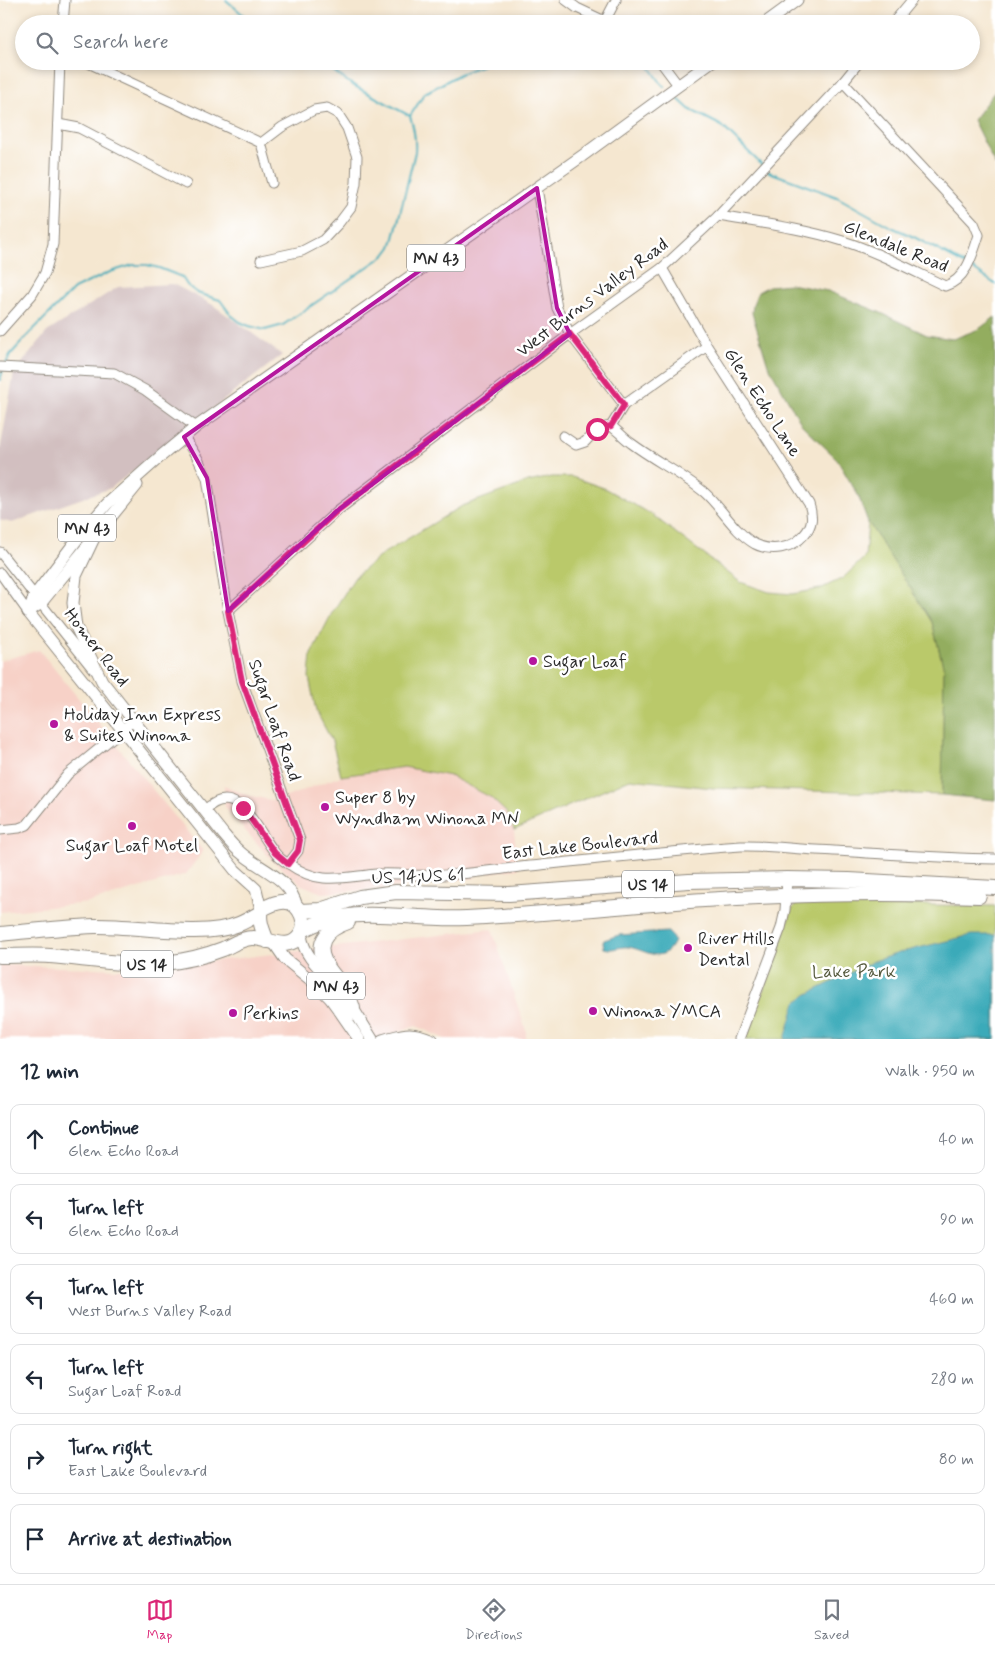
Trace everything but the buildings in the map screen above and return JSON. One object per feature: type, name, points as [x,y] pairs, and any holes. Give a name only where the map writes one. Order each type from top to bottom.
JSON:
[{"type":"highway","name":"US 14;US 61","points":[[0,934],[93,926],[184,931],[211,930],[239,924],[278,901],[290,903],[298,909],[320,910],[360,897],[396,892],[509,894],[689,881],[787,879]]},
{"type":"highway","name":"US 14","points":[[787,879],[918,883],[995,888]]},
{"type":"highway","name":"US 14","points":[[786,896],[891,894],[995,897]]},
{"type":"highway","name":"US 14;US 61","points":[[0,956],[64,957],[117,963],[152,964],[202,956],[252,937],[270,942],[288,943],[295,940],[302,932],[327,921],[346,916],[484,917],[702,900],[786,896]]},
{"type":"highway","points":[[298,909],[303,919],[302,932]]},
{"type":"highway","points":[[260,912],[263,931],[270,942]]},
{"type":"highway","points":[[354,1008],[346,991],[325,963],[321,951],[322,943],[328,933],[336,927],[354,920],[385,915]]},
{"type":"main road","points":[[776,15],[797,0]]},
{"type":"main road","name":"MN 43","points":[[28,612],[82,533],[106,504],[160,456],[196,427],[537,188],[699,70]]},
{"type":"main road","name":"MN 43","points":[[38,599],[95,536],[160,456]]},
{"type":"main road","name":"MN 43","points":[[95,536],[76,576],[73,603],[76,627],[102,681]]},
{"type":"main road","name":"Homer Road","points":[[28,612],[192,814],[235,870],[256,889],[260,912]]},
{"type":"main road","name":"Homer Road","points":[[102,681],[205,810]]},
{"type":"main road","name":"MN 43","points":[[205,810],[239,852],[280,879],[295,898],[298,909]]},
{"type":"main road","name":"MN 43","points":[[302,932],[304,946],[309,957],[354,1008],[372,1039]]},
{"type":"main road","name":"MN 43","points":[[270,942],[285,959],[317,985],[342,1013],[359,1039]]},
{"type":"street","points":[[64,15],[65,0]]},
{"type":"street","points":[[566,0],[576,8],[592,15]]},
{"type":"street","points":[[611,15],[616,0]]},
{"type":"street","points":[[900,15],[912,0]]},
{"type":"street","points":[[0,330],[32,295],[45,273],[53,244],[60,70]]},
{"type":"street","points":[[103,70],[261,143],[272,182]]},
{"type":"street","points":[[667,70],[678,85]]},
{"type":"street","name":"West Burns Valley Road","points":[[228,611],[337,511],[570,334],[662,268],[718,216],[853,70]]},
{"type":"street","name":"Glendale Road","points":[[718,216],[808,232],[841,240],[887,258],[944,286],[952,284],[963,272],[973,254],[979,235],[974,223],[843,82]]},
{"type":"street","points":[[261,143],[290,123],[314,110],[327,108],[338,114],[347,128],[357,157],[356,183],[351,207],[339,224],[323,240],[302,251],[261,260]]},
{"type":"street","points":[[58,124],[79,128],[186,184]]},
{"type":"street","points":[[537,188],[558,308],[570,334],[624,405]]},
{"type":"street","name":"Glen Echo Lane","points":[[611,426],[632,443],[675,470],[705,493],[740,532],[755,544],[768,549],[784,548],[802,538],[808,530],[812,518],[809,504],[707,346],[662,268]]},
{"type":"street","points":[[563,436],[576,445],[585,442],[597,429],[611,426],[624,405],[707,346]]},
{"type":"street","points":[[0,367],[114,373],[166,403],[196,427]]},
{"type":"street","name":"Sugar Loaf Road","points":[[184,437],[198,459],[206,478],[228,611],[242,681],[300,840],[298,851],[288,864]]},
{"type":"street","name":"Homer Road","points":[[0,552],[102,681]]},
{"type":"street","name":"Homer Road","points":[[0,573],[28,612]]},
{"type":"street","points":[[0,830],[27,825],[68,774],[133,721]]},
{"type":"street","name":"East Lake Boulevard","points":[[205,810],[212,803],[220,800],[236,802],[249,816],[275,853],[288,864],[311,876],[331,879],[386,874],[463,874],[613,857],[744,846],[995,859]]},
{"type":"street","points":[[739,1039],[781,928],[785,910],[787,879]]},
{"type":"street","points":[[317,985],[334,995],[366,1039]]},
{"type":"street","points":[[382,1039],[408,1032],[422,1034],[433,1039]]},
{"type":"highlighted area","points":[[537,188],[557,308],[570,334],[337,511],[228,611],[207,478],[184,437]]},
{"type":"shaded area","points":[[173,284],[213,305],[282,355],[111,488],[12,523],[0,520],[0,450],[14,373],[47,332],[118,287]]},
{"type":"shaded area","points":[[39,650],[203,851],[186,874],[88,903],[0,912],[0,661]]},
{"type":"shaded area","points":[[404,767],[450,776],[490,797],[508,814],[514,830],[518,869],[474,874],[475,878],[381,889],[323,893],[302,885],[273,861],[225,808],[224,785],[246,795],[276,801],[341,776]]},
{"type":"shaded area","points":[[492,929],[526,1031],[526,1039],[445,1039],[416,1026],[379,1039],[0,1039],[0,965],[120,969],[169,966]]},
{"type":"green space","points":[[995,91],[995,165],[973,120]]},
{"type":"green space","points":[[790,284],[828,291],[879,312],[927,335],[953,339],[979,329],[995,317],[995,800],[942,795],[944,669],[932,622],[868,522],[858,495],[836,458],[802,425],[768,365],[752,313],[753,304],[758,292],[769,286]]},
{"type":"green space","points":[[551,477],[572,477],[604,488],[651,514],[740,582],[769,592],[792,594],[820,589],[843,578],[865,557],[868,522],[932,622],[944,669],[942,795],[713,788],[630,779],[514,830],[508,814],[490,797],[450,776],[404,767],[341,776],[332,741],[316,711],[309,677],[311,654],[332,613],[355,577],[384,553],[462,506],[528,482]]},
{"type":"green space","name":"Lake Park","points":[[797,903],[995,906],[995,1039],[746,1039],[792,909]]},
{"type":"water","points":[[668,932],[674,941],[670,949],[660,955],[628,947],[604,948],[604,940],[619,935]]},
{"type":"water","points":[[971,935],[995,935],[995,1039],[785,1039],[796,1002],[808,994],[874,961]]},
{"type":"waterway","points":[[226,0],[244,15]]},
{"type":"waterway","points":[[6,364],[10,355],[74,289],[110,272],[133,265],[147,265],[182,277],[187,285],[197,293],[220,300],[231,315],[240,322],[265,330],[283,325],[385,255],[391,247],[394,238],[415,152],[413,125],[410,116],[351,84],[332,70]]},
{"type":"waterway","points":[[410,116],[425,93],[470,70]]},
{"type":"waterway","points":[[652,70],[665,87]]},
{"type":"waterway","points":[[674,95],[689,109],[722,126],[762,165]]},
{"type":"waterway","points":[[766,169],[769,172],[837,197],[966,265]]},
{"type":"waterway","points":[[970,267],[995,284]]},
{"type":"waterway","points":[[0,380],[3,370]]},
{"type":"place","name":"Sugar Loaf","points":[[533,661]]},
{"type":"place","name":"Holiday Inn Express & Suites Winona","points":[[54,724]]},
{"type":"place","name":"Super 8 by Wyndham Winona MN","points":[[325,807]]},
{"type":"place","name":"Sugar Loaf Motel","points":[[132,826]]},
{"type":"place","name":"River Hills Dental","points":[[688,948]]},
{"type":"place","name":"Winona YMCA","points":[[593,1011]]},
{"type":"place","name":"Perkins","points":[[233,1013]]},
{"type":"route","points":[[243,808],[275,853],[288,864],[298,851],[300,840],[242,681],[228,611],[337,511],[570,334],[624,405],[611,426],[597,429]]}]
